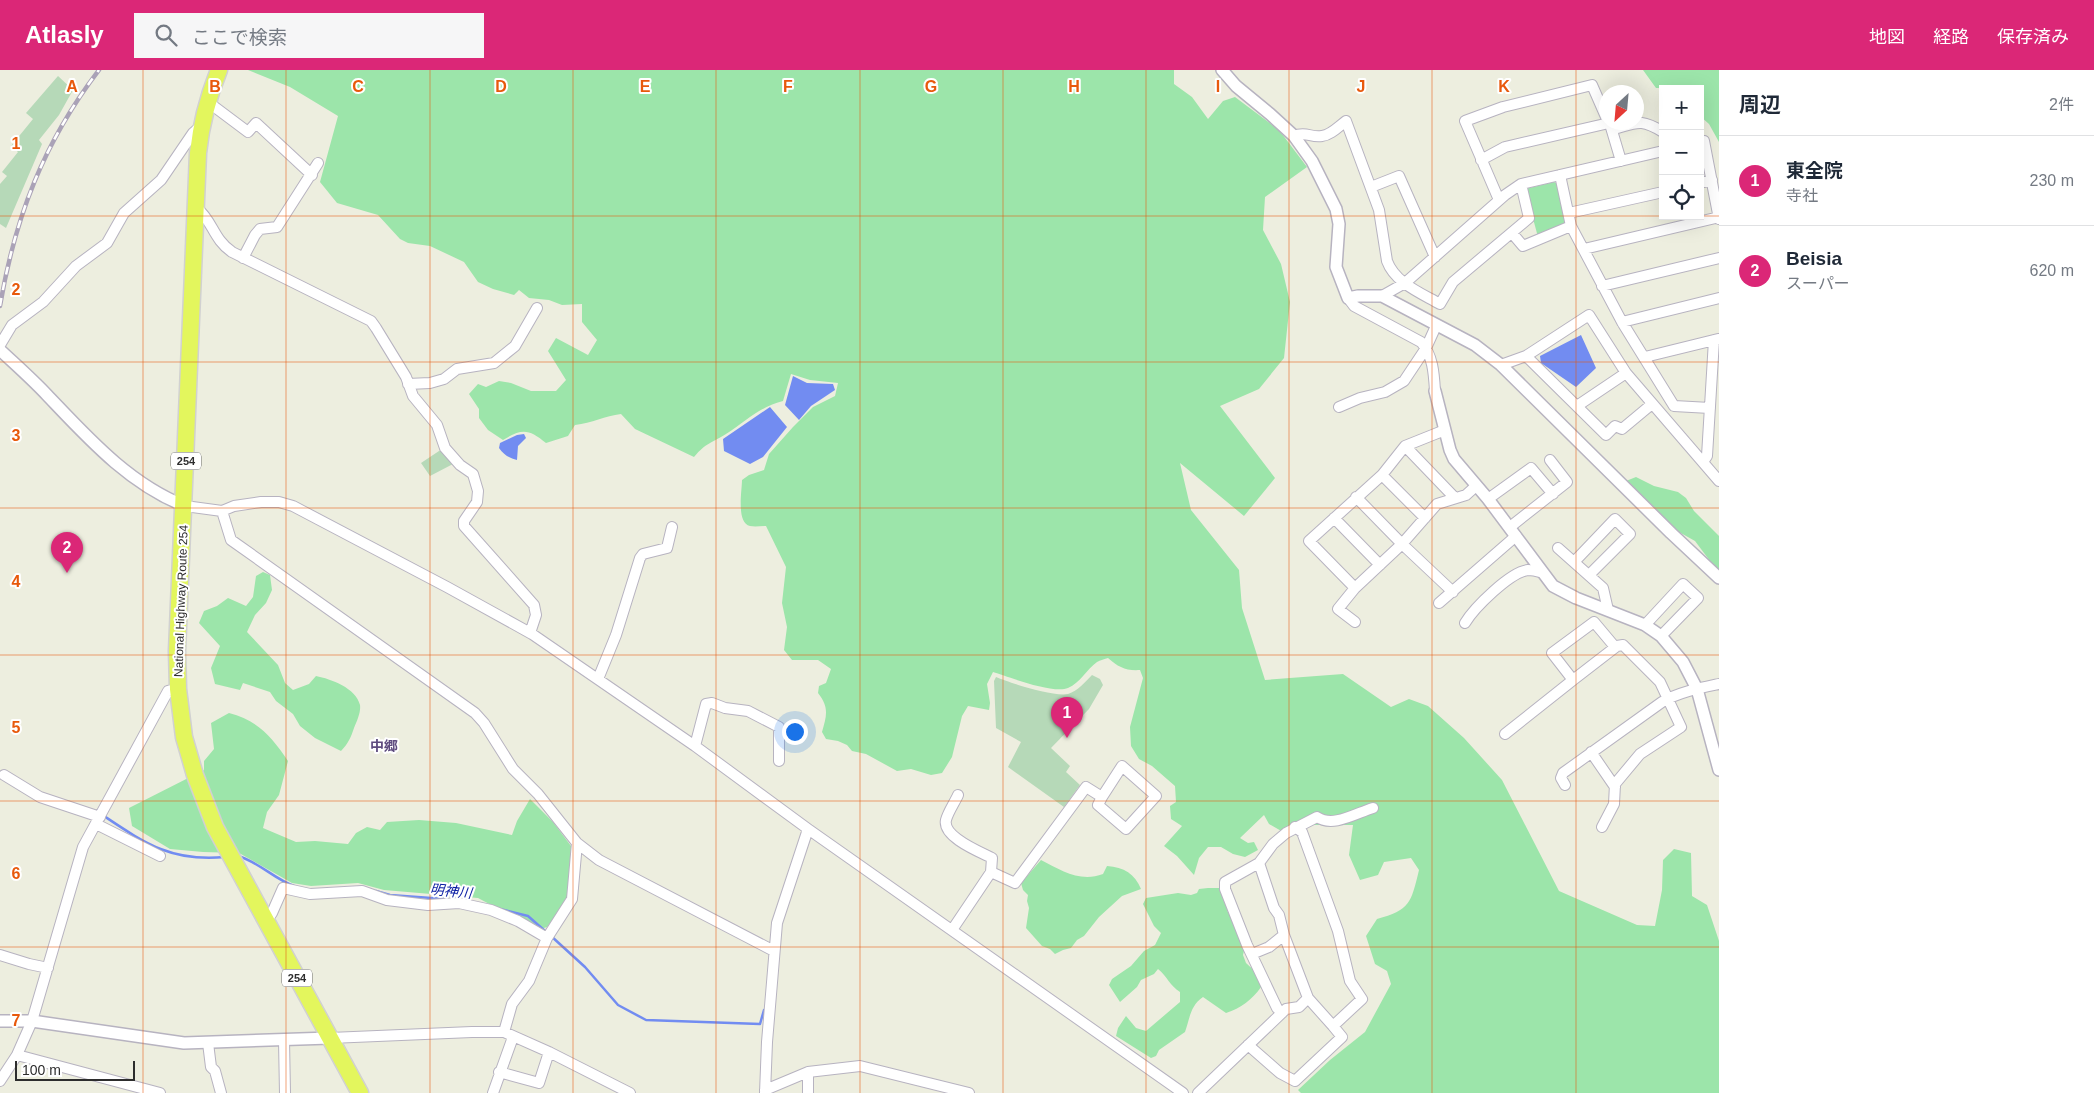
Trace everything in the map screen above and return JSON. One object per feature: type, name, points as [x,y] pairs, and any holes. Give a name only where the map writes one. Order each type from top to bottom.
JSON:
[{"type":"highway","name":"National Highway Route 254","points":[[219,70],[201,126],[196,207],[185,506],[178,632],[178,689],[184,738],[206,806],[225,848],[267,920],[360,1093]]},
{"type":"street","points":[[1222,70],[1236,86],[1294,136],[1312,161],[1336,209],[1339,224],[1336,267],[1348,298],[1354,306],[1421,342],[1426,348],[1434,370],[1444,430],[1454,459],[1513,531],[1540,572],[1553,586],[1561,592],[1645,625],[1661,636],[1684,662],[1697,688],[1719,770]]},
{"type":"street","points":[[1499,200],[1465,121],[1504,107],[1592,85],[1599,101]]},
{"type":"street","points":[[208,102],[248,132],[256,123],[312,175]]},
{"type":"street","points":[[1294,136],[1302,133],[1320,137],[1328,135],[1346,121],[1379,210],[1387,261],[1390,268],[1405,283],[1440,304],[1453,282],[1529,218],[1522,184]]},
{"type":"street","points":[[1644,122],[1659,130]]},
{"type":"street","points":[[0,345],[12,325],[43,302],[76,266],[107,243],[124,213],[161,180],[193,133],[201,126]]},
{"type":"street","points":[[1481,160],[1505,147],[1599,127]]},
{"type":"street","points":[[1612,130],[1621,161]]},
{"type":"street","points":[[1584,249],[1719,218],[1715,186],[1704,140]]},
{"type":"street","points":[[1382,296],[1405,283],[1499,200],[1522,184],[1659,152]]},
{"type":"street","points":[[242,258],[255,234],[260,229],[273,228],[283,220],[318,163]]},
{"type":"street","points":[[1560,175],[1571,226],[1622,322],[1674,406],[1710,408]]},
{"type":"street","points":[[1371,186],[1399,176],[1435,257]]},
{"type":"street","points":[[1569,213],[1659,193]]},
{"type":"street","points":[[196,207],[208,219],[222,245],[242,258],[371,321],[393,355],[413,396],[437,425],[445,448],[460,465],[473,474],[478,491],[477,502],[464,521],[464,526],[534,605],[536,615],[530,633]]},
{"type":"street","points":[[1512,233],[1523,246],[1571,226]]},
{"type":"street","points":[[1602,286],[1719,258]]},
{"type":"street","points":[[1348,298],[1382,296],[1475,345],[1501,364],[1671,533],[1719,578]]},
{"type":"street","points":[[1622,322],[1719,298]]},
{"type":"street","points":[[408,384],[430,383],[444,379],[458,369],[494,363],[515,346],[537,308]]},
{"type":"street","points":[[1501,364],[1526,356],[1589,315],[1626,372],[1719,481]]},
{"type":"street","points":[[1339,407],[1360,398],[1385,392],[1404,381],[1426,348],[1436,326]]},
{"type":"street","points":[[1645,357],[1716,340],[1707,456],[1703,462]]},
{"type":"street","points":[[0,350],[100,450],[161,497],[185,506],[222,511],[234,506],[261,502],[279,502],[293,506],[530,633],[695,746],[808,829],[952,930],[1169,1089],[1183,1093]]},
{"type":"street","points":[[1526,356],[1606,436],[1615,426],[1622,429],[1652,404]]},
{"type":"street","points":[[1576,406],[1626,372]]},
{"type":"street","points":[[1355,588],[1309,541],[1382,475],[1405,446],[1444,430]]},
{"type":"street","points":[[1405,446],[1455,498]]},
{"type":"street","points":[[1439,603],[1453,592],[1513,531],[1567,482],[1550,460]]},
{"type":"street","points":[[1488,499],[1531,468],[1553,494]]},
{"type":"street","points":[[1382,475],[1425,518]]},
{"type":"street","points":[[1355,622],[1338,609],[1355,588],[1402,544],[1437,504],[1466,495],[1476,486]]},
{"type":"street","points":[[1356,497],[1453,592]]},
{"type":"street","points":[[222,511],[231,540],[475,714],[484,723],[513,769],[538,794],[577,843],[599,860],[774,951]]},
{"type":"street","points":[[1334,518],[1380,565]]},
{"type":"street","points":[[1574,562],[1615,519],[1630,534],[1589,575]]},
{"type":"street","points":[[598,679],[616,635],[640,558],[643,554],[667,548],[672,527]]},
{"type":"street","points":[[1558,548],[1603,588],[1608,610]]},
{"type":"street","points":[[1465,623],[1481,602],[1517,574],[1528,570],[1540,572]]},
{"type":"street","points":[[1645,625],[1683,584],[1698,598],[1661,636]]},
{"type":"street","points":[[1573,680],[1552,654],[1594,622],[1615,647]]},
{"type":"street","points":[[1505,734],[1615,647],[1623,645],[1628,648],[1660,682],[1681,727],[1640,754],[1615,784],[1614,804],[1602,827]]},
{"type":"street","points":[[1565,784],[1561,778],[1563,773],[1590,752],[1669,698],[1697,688],[1719,684]]},
{"type":"street","points":[[0,1081],[17,1055],[32,1021],[84,847],[168,691],[178,689]]},
{"type":"street","points":[[695,746],[706,704],[712,703],[725,708],[748,712],[779,727],[779,761]]},
{"type":"street","points":[[1590,752],[1615,787]]},
{"type":"street","points":[[1122,766],[1156,796],[1126,829],[1098,806],[1102,797],[1122,766]]},
{"type":"street","points":[[4,775],[40,797],[98,820],[160,856]]},
{"type":"street","points":[[991,872],[1015,882],[1086,787],[1102,797]]},
{"type":"street","points":[[952,930],[991,872],[992,858],[965,844],[947,829],[946,821],[958,795]]},
{"type":"street","points":[[1282,1013],[1277,1008],[1247,945],[1225,882],[1259,863],[1273,844],[1295,827],[1317,817],[1323,821],[1343,819],[1373,808]]},
{"type":"street","points":[[1295,827],[1302,832],[1338,931],[1350,981],[1362,999],[1333,1026]]},
{"type":"street","points":[[808,829],[777,923],[765,1091],[808,1072],[860,1066],[969,1093]]},
{"type":"street","points":[[493,1093],[508,1034],[512,1004],[529,981],[550,934],[572,899],[577,843]]},
{"type":"street","points":[[1248,1045],[1280,1073],[1295,1081],[1342,1037],[1308,998],[1259,863]]},
{"type":"street","points":[[267,920],[283,888],[310,894],[362,891],[387,900],[428,905],[459,903],[491,910],[550,934]]},
{"type":"street","points":[[1252,954],[1269,947],[1284,935]]},
{"type":"street","points":[[0,955],[48,968]]},
{"type":"street","points":[[1198,1093],[1286,1008],[1299,1007],[1308,998]]},
{"type":"street","points":[[0,1021],[32,1021],[184,1043],[472,1032],[508,1034],[549,1052],[630,1093]]},
{"type":"street","points":[[284,1040],[285,1093]]},
{"type":"street","points":[[208,1043],[211,1067],[215,1071],[221,1093]]},
{"type":"street","points":[[499,1072],[539,1083],[549,1052]]},
{"type":"street","points":[[17,1055],[160,1093]]},
{"type":"street","points":[[808,1072],[808,1093]]},
{"type":"green space","points":[[248,70],[1174,70],[1174,84],[1192,97],[1208,119],[1223,101],[1235,97],[1279,130],[1307,167],[1265,197],[1263,230],[1281,264],[1290,302],[1284,358],[1259,389],[1220,406],[1275,478],[1244,516],[1180,463],[1191,510],[1239,570],[1242,608],[1265,680],[1343,674],[1391,707],[1409,699],[1428,706],[1464,738],[1502,780],[1559,891],[1637,925],[1655,926],[1662,890],[1663,860],[1674,849],[1691,853],[1692,896],[1707,905],[1719,941],[1719,1093],[1301,1093],[1298,1090],[1330,1060],[1365,1032],[1391,984],[1387,971],[1375,964],[1366,936],[1377,919],[1388,916],[1403,908],[1411,898],[1419,870],[1411,858],[1384,862],[1378,875],[1360,880],[1349,855],[1353,825],[1290,825],[1283,832],[1269,824],[1264,815],[1240,838],[1248,843],[1254,842],[1258,850],[1245,857],[1233,854],[1221,847],[1208,847],[1199,858],[1194,875],[1177,856],[1164,846],[1182,826],[1171,819],[1170,806],[1176,802],[1175,786],[1152,766],[1139,759],[1131,746],[1130,727],[1143,678],[1140,670],[1122,668],[1108,658],[1097,662],[1072,686],[1061,689],[1042,687],[993,672],[987,684],[990,703],[989,710],[968,706],[962,716],[952,757],[942,773],[931,775],[911,769],[897,771],[866,754],[852,751],[847,745],[826,739],[822,732],[826,711],[822,698],[818,693],[819,686],[826,683],[831,669],[818,660],[792,660],[784,650],[787,627],[782,603],[786,567],[766,526],[750,526],[746,524],[741,513],[741,499],[742,480],[749,475],[764,470],[769,454],[813,407],[835,396],[838,383],[810,380],[791,374],[783,401],[759,411],[706,446],[694,457],[635,429],[621,414],[575,425],[568,436],[546,443],[535,435],[525,432],[515,433],[503,440],[488,430],[479,418],[479,409],[469,394],[478,384],[486,387],[499,381],[511,383],[531,391],[556,391],[566,380],[548,351],[556,338],[588,355],[597,340],[582,322],[582,304],[562,305],[549,300],[529,298],[519,290],[514,295],[493,289],[478,282],[464,262],[430,246],[408,243],[400,239],[378,215],[337,203],[320,182],[338,116],[290,87]]},
{"type":"green space","points":[[1643,70],[1719,70],[1719,142],[1709,124],[1704,120],[1704,85],[1659,85],[1659,88],[1656,88]]},
{"type":"green space","points":[[58,76],[73,90],[59,115],[39,140],[42,144],[6,228],[0,224],[0,184],[7,176],[2,172],[18,152],[11,146],[33,119],[26,113]]},
{"type":"green space","points":[[1554,182],[1558,184],[1566,220],[1562,228],[1538,237],[1525,189]]},
{"type":"green space","points":[[442,449],[453,464],[430,476],[421,463]]},
{"type":"green space","points":[[1636,477],[1654,486],[1678,492],[1686,498],[1694,511],[1719,536],[1719,573],[1695,541],[1670,527],[1626,481]]},
{"type":"green space","points":[[263,572],[270,575],[272,590],[266,603],[255,615],[247,632],[278,665],[285,683],[293,690],[309,684],[316,676],[342,685],[358,699],[360,705],[359,714],[346,746],[341,751],[315,738],[300,726],[293,714],[276,701],[270,692],[243,683],[240,690],[215,684],[211,668],[220,646],[199,623],[204,611],[217,606],[228,598],[246,606],[253,597],[256,576]]},
{"type":"green space","points":[[1092,675],[1100,679],[1103,685],[1089,709],[1051,748],[1070,766],[1066,772],[1080,785],[1064,807],[1008,767],[1021,742],[996,728],[994,681],[996,677],[1043,692],[1068,694],[1078,689]]},
{"type":"green space","points":[[229,713],[256,725],[270,737],[288,761],[279,795],[267,812],[263,828],[296,842],[315,841],[348,844],[356,833],[367,827],[380,830],[387,822],[419,820],[456,823],[512,835],[517,821],[530,799],[553,822],[571,846],[569,898],[547,927],[538,930],[478,898],[384,890],[358,883],[311,886],[292,883],[239,853],[170,849],[132,826],[129,808],[204,770],[204,761],[214,749],[211,723]]},
{"type":"green space","points":[[1041,860],[1063,871],[1086,877],[1103,874],[1107,866],[1119,868],[1132,875],[1141,889],[1122,896],[1099,917],[1084,936],[1077,940],[1071,948],[1055,954],[1050,949],[1042,946],[1026,928],[1029,908],[1028,895],[1023,890],[1021,883]]},
{"type":"green space","points":[[1219,888],[1225,898],[1227,910],[1245,947],[1243,955],[1246,963],[1259,975],[1261,987],[1246,1003],[1226,1013],[1203,997],[1195,1004],[1185,1032],[1151,1058],[1116,1036],[1118,1028],[1126,1016],[1136,1028],[1146,1031],[1180,1002],[1180,992],[1158,969],[1154,974],[1141,980],[1137,987],[1120,1002],[1109,985],[1112,979],[1131,966],[1144,951],[1155,945],[1161,933],[1154,926],[1143,904],[1146,898],[1178,893],[1191,895],[1197,893],[1199,889]]},
{"type":"water","points":[[1581,335],[1596,368],[1576,387],[1541,363],[1540,356]]},
{"type":"water","points":[[793,376],[807,383],[833,384],[835,390],[811,406],[799,420],[785,405]]},
{"type":"water","points":[[770,407],[787,427],[763,457],[750,464],[724,451],[723,439]]},
{"type":"water","points":[[524,434],[526,438],[518,446],[517,460],[507,456],[499,448],[500,443],[517,435]]},
{"type":"waterway","name":"明神川","points":[[104,816],[147,843],[174,854],[206,858],[225,857]]},
{"type":"waterway","name":"明神川","points":[[238,856],[253,862],[294,886]]},
{"type":"waterway","name":"明神川","points":[[376,891],[390,895],[445,899]]},
{"type":"waterway","name":"明神川","points":[[500,909],[528,916],[545,931]]},
{"type":"waterway","name":"明神川","points":[[551,936],[585,967],[618,1005],[646,1020],[760,1024],[764,1010]]},
{"type":"railway","points":[[0,306],[14,242],[34,182],[62,125],[99,70]]},
{"type":"place","name":"Beisia","points":[[67,573]]},
{"type":"place","name":"東全院","points":[[1067,738]]},
{"type":"district","name":"中郷","points":[[384,746]]}]
